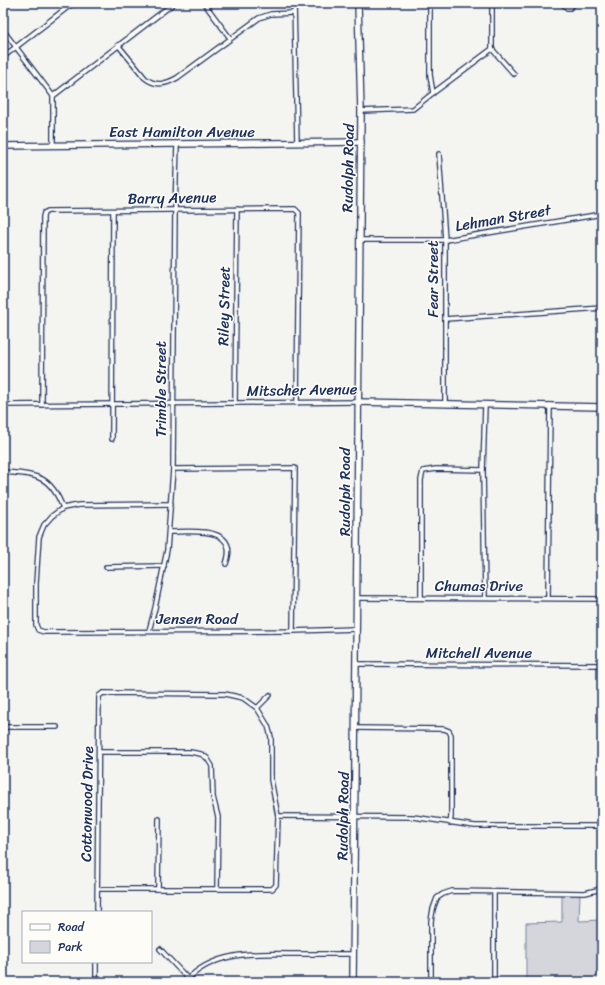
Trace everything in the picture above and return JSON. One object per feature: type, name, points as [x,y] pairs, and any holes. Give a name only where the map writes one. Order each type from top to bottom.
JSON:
[{"type":"street","points":[[3,57],[73,3]]},
{"type":"street","points":[[53,96],[174,3]]},
{"type":"street","points":[[204,3],[230,38]]},
{"type":"street","points":[[294,3],[297,143]]},
{"type":"street","name":"Rudolph Road","points":[[353,982],[361,142],[358,3]]},
{"type":"street","points":[[430,3],[430,75],[433,93]]},
{"type":"street","points":[[492,3],[492,49],[514,74]]},
{"type":"street","points":[[562,3],[567,8],[570,8],[574,6],[575,3]]},
{"type":"street","points":[[118,45],[150,83],[164,84],[176,78],[259,18],[271,14],[294,13]]},
{"type":"street","points":[[3,30],[53,96],[53,145]]},
{"type":"street","points":[[361,111],[413,109],[492,49]]},
{"type":"street","name":"East Hamilton Avenue","points":[[3,146],[361,142]]},
{"type":"street","name":"Trimble Street","points":[[149,631],[164,566],[171,504],[173,469],[177,145]]},
{"type":"street","name":"Fear Street","points":[[439,154],[445,240],[445,404]]},
{"type":"street","name":"Barry Avenue","points":[[42,405],[44,213],[48,211],[237,209],[295,209],[299,213],[296,403]]},
{"type":"street","name":"Riley Street","points":[[235,403],[237,209]]},
{"type":"street","points":[[112,439],[113,211]]},
{"type":"street","name":"Lehman Street","points":[[359,240],[445,240],[602,214]]},
{"type":"street","points":[[445,320],[602,308]]},
{"type":"street","name":"Mitscher Avenue","points":[[3,405],[358,402],[602,407]]},
{"type":"street","points":[[485,404],[483,470],[485,598]]},
{"type":"street","points":[[548,598],[550,405]]},
{"type":"street","points":[[173,469],[295,468],[293,631]]},
{"type":"street","points":[[421,598],[421,480],[423,471],[436,469],[483,470]]},
{"type":"street","points":[[3,472],[40,477],[58,494],[63,508],[79,505],[171,504]]},
{"type":"street","name":"Jensen Road","points":[[63,508],[52,516],[44,525],[39,537],[36,583],[36,625],[38,630],[44,632],[293,631],[356,629]]},
{"type":"street","points":[[169,532],[210,533],[218,535],[227,543],[229,549],[229,557],[226,564]]},
{"type":"street","points":[[106,567],[164,566]]},
{"type":"street","name":"Chumas Drive","points":[[356,598],[602,599]]},
{"type":"street","name":"Mitchell Avenue","points":[[356,664],[602,665]]},
{"type":"street","name":"Cottonwood Drive","points":[[97,911],[99,696],[104,693],[225,694],[243,698],[257,708]]},
{"type":"street","points":[[98,889],[272,889],[276,884],[278,816],[271,780],[271,737],[268,726],[257,708],[270,695]]},
{"type":"street","points":[[3,727],[57,727]]},
{"type":"street","points":[[356,728],[444,729],[448,731],[451,735],[450,823]]},
{"type":"street","points":[[99,752],[190,752],[201,754],[207,758],[212,766],[213,796],[218,817],[218,889]]},
{"type":"street","points":[[278,816],[413,817],[475,826],[602,826]]},
{"type":"street","points":[[158,889],[159,819]]},
{"type":"street","points":[[431,982],[432,909],[437,898],[443,894],[452,891],[585,893],[597,890],[602,886]]},
{"type":"street","points":[[494,892],[494,982]]},
{"type":"street","points":[[160,949],[186,980],[204,966],[218,960],[247,953],[353,954]]},
{"type":"street","points":[[96,963],[96,982]]},
{"type":"green space","points":[[562,893],[580,893],[579,921],[602,920],[602,982],[526,982],[526,923],[562,922]]}]
